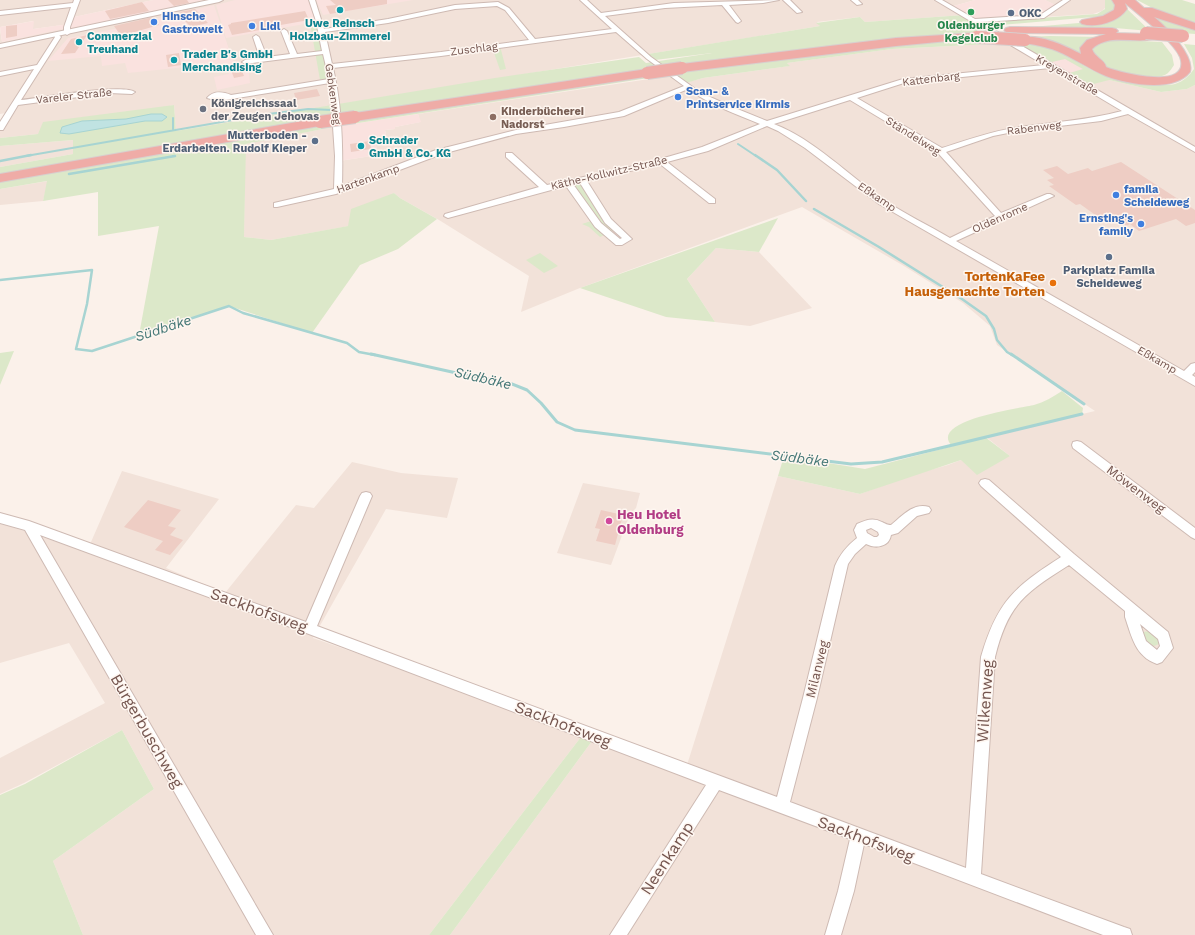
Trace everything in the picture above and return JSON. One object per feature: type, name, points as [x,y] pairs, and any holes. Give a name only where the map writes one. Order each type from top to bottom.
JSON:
[{"type":"highway","points":[[679,66],[972,34],[1014,33],[1087,22],[1109,18],[1118,14],[1121,9],[1121,5],[1117,0]]},
{"type":"highway","points":[[1121,0],[1144,18],[1171,47],[1180,60],[1180,69],[1177,72],[1165,77],[1148,78],[1130,76],[1101,66],[1087,54],[1086,48],[1089,44],[1099,40],[1114,37],[1148,35]]},
{"type":"highway","points":[[1014,33],[1065,50],[1103,71],[1128,78],[1143,81],[1164,81],[1174,79],[1186,72],[1188,66],[1186,57],[1154,22],[1128,0]]},
{"type":"highway","points":[[1131,0],[1162,17],[1195,27]]},
{"type":"highway","points":[[0,178],[354,114],[843,42],[926,35],[1014,33],[1148,35],[1190,38]]},
{"type":"highway","points":[[0,172],[320,120]]},
{"type":"street","points":[[0,46],[220,0]]},
{"type":"street","name":"Gebkenweg","points":[[312,0],[322,31],[332,80],[339,156],[338,190]]},
{"type":"street","name":"Eßkamp","points":[[583,0],[649,58],[688,87],[711,101],[768,123],[801,141],[882,202],[1195,382]]},
{"type":"street","points":[[600,15],[639,6],[725,4],[776,0]]},
{"type":"street","points":[[786,0],[799,12]]},
{"type":"street","name":"Kreyenstraße","points":[[938,0],[1195,150]]},
{"type":"street","points":[[974,21],[1042,16],[1067,0]]},
{"type":"street","points":[[0,13],[76,2],[67,27],[67,33]]},
{"type":"street","points":[[322,31],[388,21],[448,8],[498,4],[507,9],[534,42]]},
{"type":"street","points":[[725,4],[738,21]]},
{"type":"street","name":"Zuschlag","points":[[330,66],[534,42],[617,30]]},
{"type":"street","points":[[284,31],[298,64]]},
{"type":"street","points":[[0,128],[4,117],[17,103],[58,37],[57,35]]},
{"type":"street","points":[[256,37],[264,59]]},
{"type":"street","points":[[245,62],[327,52]]},
{"type":"street","points":[[0,74],[40,66]]},
{"type":"street","name":"Kattenbarg","points":[[768,123],[903,81],[1051,66]]},
{"type":"street","points":[[230,97],[332,80]]},
{"type":"street","name":"Hartenkamp","points":[[277,205],[338,190],[439,152],[516,132],[564,125],[621,114],[688,87]]},
{"type":"street","name":"Vareler Straße","points":[[17,103],[109,91],[132,92]]},
{"type":"street","name":"Ständelweg","points":[[851,98],[942,152],[1000,217]]},
{"type":"street","name":"Rabenweg","points":[[942,152],[990,134],[1100,119],[1129,111]]},
{"type":"street","name":"Käthe-Kollwitz-Straße","points":[[448,216],[545,188],[662,162],[705,149],[768,123]]},
{"type":"street","points":[[509,155],[545,188]]},
{"type":"street","points":[[662,162],[712,201]]},
{"type":"street","points":[[568,183],[598,225],[620,243],[628,239],[608,221],[582,180]]},
{"type":"street","name":"Oldenrome","points":[[950,241],[1000,217],[1050,196]]},
{"type":"street","name":"Eßkamp","points":[[1186,376],[1195,366]]},
{"type":"street","name":"Möwenweg","points":[[1077,445],[1195,534]]},
{"type":"street","points":[[984,483],[1131,609]]},
{"type":"street","points":[[310,629],[366,496]]},
{"type":"street","name":"Milanweg","points":[[782,806],[810,698],[841,566],[844,559],[850,550],[864,539],[860,530],[866,523],[878,525],[884,530],[894,530],[914,512],[925,510]]},
{"type":"street","name":"Sackhofsweg","points":[[0,518],[29,526],[310,629],[1124,935]]},
{"type":"street","name":"Bürgerbuschweg","points":[[29,526],[265,935]]},
{"type":"street","name":"Wilkenweg","points":[[973,879],[988,657],[992,640],[997,626],[1014,599],[1030,584],[1070,558]]},
{"type":"street","name":"Neenkamp","points":[[618,935],[716,782]]},
{"type":"street","points":[[833,935],[846,891],[858,836]]},
{"type":"shaded area","points":[[0,0],[153,0],[74,17],[70,24],[33,29],[33,21],[0,27]]},
{"type":"shaded area","points":[[153,0],[203,0],[160,11],[2,42],[0,27],[34,21],[33,29],[69,24],[74,17]]},
{"type":"shaded area","points":[[203,0],[975,0],[950,7],[964,15],[865,22],[860,17],[817,22],[820,26],[176,131],[174,105],[38,134],[0,138],[0,131],[12,112],[0,114],[0,29],[2,42],[63,28],[75,28],[160,11]]},
{"type":"shaded area","points":[[235,0],[309,0],[316,22],[226,38],[216,5]]},
{"type":"shaded area","points":[[316,0],[413,0],[323,15]]},
{"type":"shaded area","points":[[975,0],[1045,0],[1058,6],[1042,17],[974,21],[950,7]]},
{"type":"shaded area","points":[[1045,0],[1105,0],[1106,7],[1102,11],[1093,14],[1042,17],[1057,6]]},
{"type":"shaded area","points":[[214,5],[233,61],[248,64],[250,83],[217,90],[214,77],[229,74],[224,63],[128,73],[125,63],[102,66],[101,56],[48,61],[68,38],[114,29]]},
{"type":"shaded area","points":[[1011,43],[1053,53],[1109,80],[1161,92],[1187,89],[1195,85],[1195,935],[450,935],[595,737],[687,765],[778,476],[860,494],[912,475],[961,460],[1010,456],[986,437],[1095,411],[997,345],[990,326],[963,303],[904,266],[802,207],[580,288],[521,312],[529,276],[394,193],[349,226],[271,240],[244,237],[245,144],[333,127],[339,161],[378,155],[374,136],[386,134],[385,130],[395,129],[395,127],[420,122],[418,114],[669,76],[681,84],[703,78],[789,66],[787,63],[892,49]]},
{"type":"shaded area","points":[[1065,59],[1084,70],[1066,74],[1047,63]]},
{"type":"shaded area","points":[[418,114],[421,122],[395,127],[395,129],[385,130],[386,135],[374,136],[378,155],[339,161],[339,126]]},
{"type":"shaded area","points":[[73,140],[73,154],[0,167],[0,146]]},
{"type":"shaded area","points":[[48,181],[43,201],[0,205],[0,189]]},
{"type":"shaded area","points":[[716,248],[759,252],[812,308],[750,326],[715,322],[687,279]]},
{"type":"shaded area","points":[[352,462],[401,473],[458,478],[447,518],[386,509],[313,638],[584,733],[429,935],[83,935],[53,861],[154,789],[122,730],[24,783],[0,794],[0,758],[105,703],[69,643],[0,663],[0,523],[84,551],[91,542],[122,471],[219,499],[166,568],[225,593],[296,505],[314,508]]},
{"type":"shaded area","points":[[583,483],[640,493],[636,508],[630,514],[611,565],[557,553]]},
{"type":"green space","points":[[1105,0],[1112,0],[1114,3],[1115,12],[1105,16],[989,26],[981,22],[1097,14],[1105,9]]},
{"type":"green space","points":[[1137,0],[1182,0],[1195,4],[1195,25],[1166,15]]},
{"type":"green space","points":[[1124,6],[1150,31],[1103,27],[1031,27],[1091,22]]},
{"type":"green space","points":[[1143,9],[1195,28],[1195,34],[1169,32]]},
{"type":"green space","points":[[964,15],[1011,42],[1022,41],[1044,46],[1102,74],[1122,80],[1146,84],[1175,84],[1186,78],[1194,69],[1192,58],[1184,44],[1195,45],[1195,85],[1187,89],[1161,92],[1109,80],[1086,86],[1066,74],[1083,69],[1065,59],[1047,63],[1011,43],[892,49],[787,63],[790,66],[703,78],[686,83],[675,75],[668,75],[339,126],[338,104],[495,78],[639,57],[646,63],[712,53],[655,60],[648,54],[820,26],[816,23],[860,17],[865,22]]},
{"type":"green space","points":[[316,22],[330,79],[320,80],[310,23]]},
{"type":"green space","points":[[1025,37],[1100,37],[1088,42],[1088,61]]},
{"type":"green space","points":[[1120,40],[1162,42],[1172,55],[1174,65],[1168,73],[1162,76],[1143,77],[1122,73],[1104,66],[1092,55],[1093,47],[1103,41]]},
{"type":"green space","points":[[500,46],[506,69],[500,70],[492,47]]},
{"type":"green space","points":[[174,105],[176,131],[332,105],[333,127],[246,144],[244,237],[271,240],[348,226],[351,209],[394,193],[437,219],[398,249],[360,265],[312,333],[229,306],[139,335],[159,226],[98,236],[98,192],[43,201],[47,181],[0,189],[0,167],[73,154],[73,140],[0,146],[0,138],[38,134],[43,122]]},
{"type":"green space","points":[[582,180],[617,229],[600,237],[589,227],[582,224],[594,220],[568,183]]},
{"type":"green space","points":[[778,218],[759,252],[716,248],[687,279],[715,322],[666,317],[580,288]]},
{"type":"green space","points":[[540,253],[558,266],[544,273],[526,260]]},
{"type":"green space","points":[[14,351],[0,385],[0,353]]},
{"type":"green space","points":[[1062,391],[1083,408],[1082,414],[985,437],[1010,456],[977,475],[961,460],[860,494],[778,476],[784,456],[865,469],[984,438],[951,445],[948,436],[953,429],[965,422],[997,412],[1034,405]]},
{"type":"green space","points":[[1144,632],[1154,634],[1160,642],[1159,644],[1154,646],[1146,643],[1142,634]]},
{"type":"green space","points":[[122,730],[154,789],[53,861],[83,935],[0,935],[0,795],[25,784]]},
{"type":"green space","points":[[584,733],[595,737],[450,935],[429,935]]},
{"type":"water","points":[[151,114],[162,114],[167,117],[162,121],[145,121],[69,134],[60,133],[62,127],[82,121],[126,119]]},
{"type":"building","points":[[168,0],[187,0],[189,3],[174,6]]},
{"type":"building","name":"Uwe Reinsch Holzbau-Zimmerei","points":[[330,0],[387,0],[387,4],[330,14],[326,6],[336,5]]},
{"type":"building","points":[[142,2],[149,11],[110,19],[105,11]]},
{"type":"building","points":[[195,9],[208,23],[191,27],[178,14],[181,13],[179,12]]},
{"type":"building","name":"Lidl","points":[[305,11],[309,20],[232,35],[228,25],[231,23]]},
{"type":"building","points":[[153,17],[159,25],[121,36],[114,26]]},
{"type":"building","points":[[17,25],[17,36],[6,38],[6,26]]},
{"type":"building","points":[[87,35],[75,53],[61,54],[71,39]]},
{"type":"building","name":"Trader B's GmbH Merchandising","points":[[179,53],[181,65],[168,67],[166,55]]},
{"type":"building","points":[[241,68],[244,76],[234,78],[231,70]]},
{"type":"building","points":[[317,89],[320,96],[296,100],[294,93]]},
{"type":"building","name":"Schrader GmbH & Co. KG","points":[[370,141],[371,149],[351,152],[350,144]]},
{"type":"building","name":"famila Scheideweg","points":[[1121,162],[1195,210],[1195,223],[1186,226],[1176,219],[1139,231],[1130,224],[1126,226],[1119,220],[1108,224],[1080,204],[1076,205],[1049,186],[1054,185],[1047,180],[1054,178],[1043,170],[1057,166],[1068,174],[1088,168],[1092,171]]},
{"type":"building","points":[[148,500],[181,510],[168,526],[176,528],[170,535],[183,540],[170,555],[155,550],[163,541],[124,527]]},
{"type":"building","name":"Heu Hotel Oldenburg","points":[[601,510],[623,515],[615,545],[596,541],[600,529],[595,528]]},
{"type":"waterway","points":[[26,156],[268,114],[308,109],[332,110]]},
{"type":"waterway","points":[[173,118],[173,129]]},
{"type":"waterway","points":[[738,144],[756,156]]},
{"type":"waterway","points":[[0,161],[31,155]]},
{"type":"waterway","points":[[755,155],[777,170],[806,201]]},
{"type":"waterway","points":[[69,174],[175,156],[173,156]]},
{"type":"waterway","points":[[814,209],[879,247],[962,299],[986,316],[994,329],[997,340],[1007,352],[1012,355]]},
{"type":"waterway","name":"Südbäke","points":[[0,280],[92,270],[87,304],[76,349],[92,351],[229,306],[243,313],[347,343],[359,352],[375,355]]},
{"type":"waterway","name":"Südbäke","points":[[371,354],[470,376],[507,382],[527,390],[541,403],[557,422],[575,430],[851,464],[882,462],[1082,414]]},
{"type":"waterway","points":[[1011,354],[1084,404]]},
{"type":"place","name":"Uwe Reinsch Holzbau-Zimmerei","points":[[340,10]]},
{"type":"place","name":"Oldenburger Kegelclub","points":[[971,12]]},
{"type":"place","name":"OKC","points":[[1011,13]]},
{"type":"place","name":"Hinsche Gastrowelt","points":[[154,22]]},
{"type":"place","name":"Lidl","points":[[252,26]]},
{"type":"place","name":"Commerzial Treuhand","points":[[79,42]]},
{"type":"place","name":"Trader B's GmbH Merchandising","points":[[174,60]]},
{"type":"place","name":"Scan- & Printservice Kirmis","points":[[678,97]]},
{"type":"place","name":"Königreichssaal der Zeugen Jehovas","points":[[203,109]]},
{"type":"place","name":"Kinderbücherei Nadorst","points":[[493,117]]},
{"type":"place","name":"Mutterboden - Erdarbeiten. Rudolf Kieper","points":[[315,141]]},
{"type":"place","name":"Schrader GmbH & Co. KG","points":[[361,146]]},
{"type":"place","name":"famila Scheideweg","points":[[1116,195]]},
{"type":"place","name":"Ernsting's family","points":[[1141,224]]},
{"type":"place","name":"Parkplatz Famila Scheideweg","points":[[1109,257]]},
{"type":"place","name":"TortenKaFee Hausgemachte Torten","points":[[1053,283]]},
{"type":"place","name":"Heu Hotel Oldenburg","points":[[609,521]]}]
